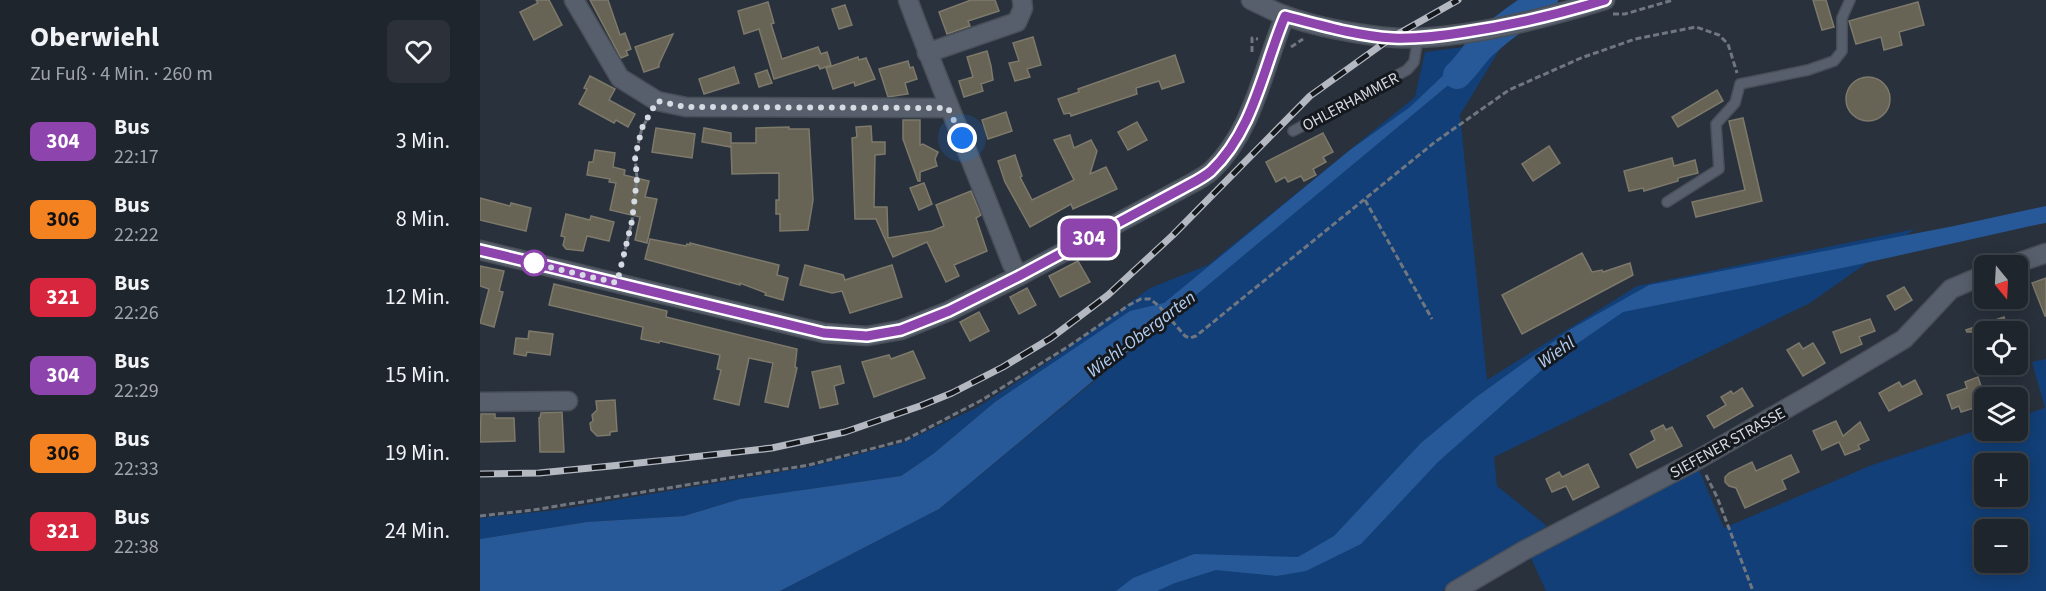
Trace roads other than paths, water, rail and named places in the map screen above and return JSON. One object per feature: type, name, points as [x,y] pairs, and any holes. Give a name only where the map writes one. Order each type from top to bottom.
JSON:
[{"type":"street","points":[[574,0],[620,78],[657,101],[686,107],[948,108]]},
{"type":"street","points":[[908,0],[948,108],[974,164],[1012,264],[1019,276]]},
{"type":"street","points":[[927,53],[1017,22],[1023,8],[1022,0]]},
{"type":"street","points":[[1251,0],[1285,16],[1333,28],[1391,38],[1418,38],[1491,28],[1529,21],[1605,0]]},
{"type":"street","points":[[480,250],[824,333],[867,336],[901,330],[949,311],[1019,276],[1209,173],[1229,151],[1244,125],[1285,16]]},
{"type":"street","points":[[2028,259],[2046,253]]},
{"type":"street","name":"SIEFENER STRASSE","points":[[1455,591],[1523,551],[1699,459],[1817,392],[1904,339],[1951,289],[1974,279]]},
{"type":"street","points":[[480,402],[568,401]]},
{"type":"lane","points":[[1667,202],[1719,169],[1716,124],[1735,103],[1740,84],[1808,70],[1834,61],[1842,51],[1842,18],[1850,0]]},
{"type":"lane","name":"OHLERHAMMER","points":[[1293,131],[1407,70],[1414,62],[1418,38]]},
{"type":"water","points":[[1521,0],[1559,0],[1510,13]]},
{"type":"water","points":[[1504,42],[1482,57],[939,509],[780,591],[480,591],[480,539],[587,522],[684,516],[740,499],[901,476],[933,454],[995,402],[1130,311],[1164,303],[1350,150],[1410,107],[1473,47]]},
{"type":"water","name":"Wiehl","points":[[2046,206],[2046,223],[1847,267],[1623,312],[1552,361],[1438,462],[1361,544],[1306,571],[1277,576],[1216,570],[1157,591],[1116,591],[1133,578],[1194,554],[1298,557],[1334,536],[1421,443],[1475,398],[1571,329],[1649,285]]},
{"type":"waterway","name":"Wiehl-Obergarten","points":[[1457,75],[1489,40],[1544,0]]},
{"type":"railway","points":[[480,474],[539,473],[772,448],[845,432],[952,393],[1003,367],[1051,338],[1108,295],[1173,235],[1310,96],[1391,38],[1458,0]]}]
